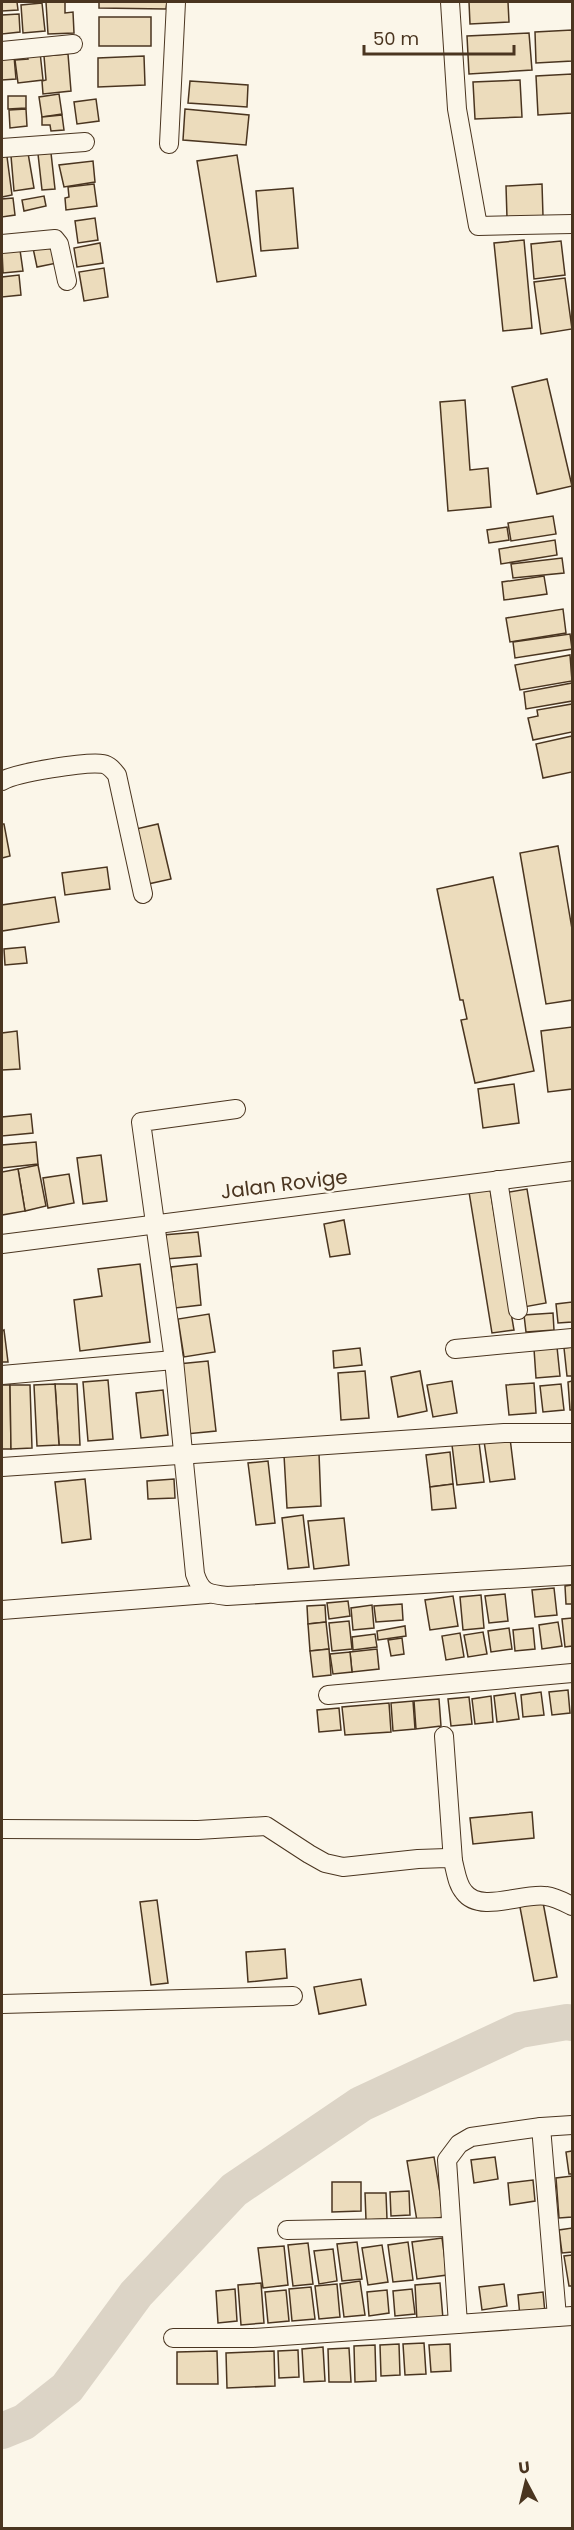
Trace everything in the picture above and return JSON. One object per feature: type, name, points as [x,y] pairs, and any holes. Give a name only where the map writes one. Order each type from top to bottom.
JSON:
[{"type":"street","points":[[169,144],[176,2]]},
{"type":"street","points":[[450,2],[457,109],[478,226],[573,224]]},
{"type":"street","points":[[2,51],[73,44]]},
{"type":"street","points":[[2,148],[85,142]]},
{"type":"street","points":[[2,244],[56,239],[67,281]]},
{"type":"street","points":[[2,781],[81,764],[104,764],[111,768],[117,775],[143,894]]},
{"type":"street","points":[[208,1594],[199,1587],[195,1574],[174,1360],[141,1122],[236,1109]]},
{"type":"street","name":"Jalan Rovige","points":[[2,1244],[573,1171]]},
{"type":"street","points":[[498,1180],[518,1310]]},
{"type":"street","points":[[455,1349],[573,1338]]},
{"type":"street","points":[[2,1375],[174,1360]]},
{"type":"street","points":[[2,1467],[504,1433],[573,1433]]},
{"type":"street","points":[[2,1610],[208,1594],[227,1596],[573,1575]]},
{"type":"street","points":[[328,1695],[573,1672]]},
{"type":"street","points":[[444,1737],[453,1861],[459,1885],[465,1895],[477,1901],[545,1895],[573,1906]]},
{"type":"street","points":[[2,1829],[198,1830],[260,1825],[266,1826],[325,1863],[343,1867],[418,1859],[447,1858],[453,1861]]},
{"type":"street","points":[[2,2004],[293,1996]]},
{"type":"street","points":[[458,2324],[447,2160],[452,2152],[471,2137],[540,2127],[573,2125]]},
{"type":"street","points":[[173,2338],[254,2338],[565,2316],[540,2127]]},
{"type":"street","points":[[287,2230],[451,2228]]},
{"type":"building","points":[[2,2],[17,2],[18,10],[2,11]]},
{"type":"building","points":[[46,2],[65,2],[65,13],[73,12],[74,33],[48,34]]},
{"type":"building","points":[[99,2],[167,2],[166,9],[99,8]]},
{"type":"building","points":[[469,2],[508,2],[509,22],[470,24]]},
{"type":"building","points":[[42,3],[45,31],[23,33],[21,5]]},
{"type":"building","points":[[19,14],[20,32],[2,34],[2,15]]},
{"type":"building","points":[[99,17],[151,17],[151,46],[99,46]]},
{"type":"building","points":[[572,30],[572,61],[536,63],[535,32]]},
{"type":"building","points":[[529,33],[532,70],[469,74],[467,36]]},
{"type":"building","points":[[40,52],[43,80],[18,83],[15,60],[28,59],[27,54]]},
{"type":"building","points":[[68,54],[71,91],[43,94],[42,81],[46,80],[44,56]]},
{"type":"building","points":[[14,56],[16,79],[2,80],[2,57]]},
{"type":"building","points":[[144,56],[145,85],[98,87],[98,58]]},
{"type":"building","points":[[572,74],[572,113],[538,115],[536,76]]},
{"type":"building","points":[[520,80],[522,117],[475,119],[473,82]]},
{"type":"building","points":[[190,81],[248,85],[247,107],[188,103]]},
{"type":"building","points":[[59,94],[62,114],[42,117],[39,97]]},
{"type":"building","points":[[8,96],[26,96],[26,108],[8,109]]},
{"type":"building","points":[[96,99],[99,121],[77,124],[74,102]]},
{"type":"building","points":[[26,109],[27,126],[10,128],[9,110]]},
{"type":"building","points":[[185,109],[249,115],[246,145],[183,140]]},
{"type":"building","points":[[62,115],[64,130],[51,131],[50,125],[42,125],[42,117]]},
{"type":"building","points":[[6,149],[12,195],[2,197],[2,150]]},
{"type":"building","points":[[28,153],[34,188],[14,191],[11,156]]},
{"type":"building","points":[[51,153],[55,189],[42,190],[38,154]]},
{"type":"building","points":[[237,155],[256,276],[217,282],[197,161]]},
{"type":"building","points":[[93,161],[95,182],[64,187],[59,165]]},
{"type":"building","points":[[94,184],[97,206],[66,210],[65,198],[69,197],[68,187]]},
{"type":"building","points":[[542,184],[543,216],[507,218],[506,186]]},
{"type":"building","points":[[293,188],[298,248],[261,251],[256,191]]},
{"type":"building","points":[[44,196],[46,206],[24,211],[22,200]]},
{"type":"building","points":[[13,198],[15,215],[2,217],[2,199]]},
{"type":"building","points":[[95,218],[98,240],[78,243],[75,221]]},
{"type":"building","points":[[524,240],[532,328],[503,331],[494,243]]},
{"type":"building","points":[[561,241],[565,275],[534,279],[531,244]]},
{"type":"building","points":[[100,243],[103,263],[77,267],[74,248]]},
{"type":"building","points":[[53,244],[57,263],[37,267],[33,248]]},
{"type":"building","points":[[20,250],[23,271],[3,273],[2,251]]},
{"type":"building","points":[[104,268],[108,297],[84,301],[79,272]]},
{"type":"building","points":[[19,275],[21,295],[2,297],[2,277]]},
{"type":"building","points":[[565,278],[572,329],[541,334],[534,282]]},
{"type":"building","points":[[547,379],[572,486],[537,494],[512,387]]},
{"type":"building","points":[[465,400],[470,470],[488,468],[491,507],[448,511],[440,402]]},
{"type":"building","points":[[553,516],[556,534],[511,541],[508,523]]},
{"type":"building","points":[[507,527],[509,540],[489,543],[487,530]]},
{"type":"building","points":[[555,540],[557,555],[501,564],[499,549]]},
{"type":"building","points":[[562,558],[564,573],[513,578],[511,564]]},
{"type":"building","points":[[544,576],[547,594],[504,600],[502,582]]},
{"type":"building","points":[[563,609],[566,633],[510,642],[506,618]]},
{"type":"building","points":[[570,634],[572,649],[515,658],[513,642]]},
{"type":"building","points":[[570,655],[572,681],[520,690],[515,665]]},
{"type":"building","points":[[572,683],[572,701],[526,709],[524,692]]},
{"type":"building","points":[[572,704],[572,732],[533,740],[528,718],[538,716],[537,710]]},
{"type":"building","points":[[572,736],[572,772],[543,778],[536,744]]},
{"type":"building","points":[[2,824],[4,824],[10,856],[2,858]]},
{"type":"building","points":[[158,824],[171,879],[148,884],[136,829]]},
{"type":"building","points":[[558,846],[572,929],[572,1000],[546,1004],[520,853]]},
{"type":"building","points":[[107,867],[110,889],[65,895],[62,873]]},
{"type":"building","points":[[493,877],[534,1071],[475,1083],[461,1020],[467,1019],[463,1000],[460,1000],[437,889]]},
{"type":"building","points":[[55,897],[59,922],[2,931],[2,905]]},
{"type":"building","points":[[25,947],[27,963],[5,965],[4,949]]},
{"type":"building","points":[[572,1027],[572,1089],[548,1092],[541,1031]]},
{"type":"building","points":[[17,1031],[20,1069],[2,1070],[2,1033]]},
{"type":"building","points":[[514,1084],[519,1123],[483,1128],[478,1089]]},
{"type":"building","points":[[31,1114],[33,1133],[2,1136],[2,1117]]},
{"type":"building","points":[[36,1142],[38,1164],[2,1168],[2,1145]]},
{"type":"building","points":[[101,1155],[107,1201],[83,1204],[77,1158]]},
{"type":"building","points":[[38,1165],[46,1206],[25,1211],[18,1169]]},
{"type":"building","points":[[18,1169],[25,1211],[2,1215],[2,1172]]},
{"type":"building","points":[[69,1174],[74,1203],[48,1208],[43,1178]]},
{"type":"building","points":[[490,1189],[514,1330],[492,1333],[469,1192]]},
{"type":"building","points":[[527,1189],[546,1303],[524,1307],[504,1193]]},
{"type":"building","points":[[344,1220],[350,1254],[330,1257],[324,1224]]},
{"type":"building","points":[[198,1232],[201,1256],[166,1259],[163,1235]]},
{"type":"building","points":[[140,1264],[150,1342],[80,1351],[74,1300],[102,1296],[98,1269]]},
{"type":"building","points":[[197,1264],[201,1305],[175,1308],[171,1267]]},
{"type":"building","points":[[572,1302],[572,1322],[558,1323],[556,1304]]},
{"type":"building","points":[[553,1313],[554,1330],[526,1332],[524,1315]]},
{"type":"building","points":[[209,1314],[215,1352],[184,1357],[178,1319]]},
{"type":"building","points":[[4,1330],[8,1362],[2,1362],[2,1331]]},
{"type":"building","points":[[557,1347],[560,1376],[536,1378],[534,1349]]},
{"type":"building","points":[[572,1347],[572,1376],[567,1376],[564,1348]]},
{"type":"building","points":[[360,1348],[362,1365],[334,1368],[333,1351]]},
{"type":"building","points":[[208,1361],[216,1431],[186,1434],[178,1364]]},
{"type":"building","points":[[365,1371],[369,1418],[341,1420],[338,1373]]},
{"type":"building","points":[[420,1371],[427,1411],[398,1417],[391,1377]]},
{"type":"building","points":[[108,1380],[113,1439],[88,1441],[83,1382]]},
{"type":"building","points":[[452,1381],[457,1413],[433,1417],[427,1385]]},
{"type":"building","points":[[572,1381],[572,1410],[570,1410],[568,1382]]},
{"type":"building","points":[[534,1383],[536,1413],[509,1415],[506,1385]]},
{"type":"building","points":[[55,1384],[77,1384],[80,1445],[59,1445]]},
{"type":"building","points":[[55,1384],[59,1445],[37,1446],[34,1385]]},
{"type":"building","points":[[561,1384],[564,1410],[543,1412],[540,1386]]},
{"type":"building","points":[[2,1385],[10,1385],[11,1449],[2,1449]]},
{"type":"building","points":[[10,1385],[30,1385],[32,1448],[11,1449]]},
{"type":"building","points":[[163,1390],[168,1435],[141,1438],[136,1393]]},
{"type":"building","points":[[510,1438],[515,1479],[490,1482],[484,1441]]},
{"type":"building","points":[[479,1442],[484,1482],[457,1485],[452,1445]]},
{"type":"building","points":[[450,1452],[453,1484],[430,1487],[426,1455]]},
{"type":"building","points":[[319,1453],[321,1506],[287,1508],[284,1455]]},
{"type":"building","points":[[268,1461],[275,1523],[256,1525],[248,1463]]},
{"type":"building","points":[[85,1479],[91,1539],[62,1543],[55,1482]]},
{"type":"building","points":[[174,1479],[175,1498],[148,1499],[147,1481]]},
{"type":"building","points":[[453,1484],[456,1508],[432,1510],[430,1487]]},
{"type":"building","points":[[303,1515],[309,1567],[288,1569],[282,1518]]},
{"type":"building","points":[[344,1518],[349,1565],[314,1569],[308,1521]]},
{"type":"building","points":[[572,1585],[572,1604],[566,1604],[565,1586]]},
{"type":"building","points":[[554,1588],[557,1615],[535,1617],[532,1590]]},
{"type":"building","points":[[505,1594],[508,1621],[489,1623],[485,1596]]},
{"type":"building","points":[[481,1595],[484,1628],[463,1630],[460,1597]]},
{"type":"building","points":[[453,1596],[458,1626],[430,1630],[425,1600]]},
{"type":"building","points":[[348,1601],[350,1616],[329,1619],[327,1603]]},
{"type":"building","points":[[402,1604],[403,1620],[376,1622],[374,1606]]},
{"type":"building","points":[[325,1605],[326,1622],[308,1624],[307,1606]]},
{"type":"building","points":[[372,1605],[374,1628],[353,1630],[351,1608]]},
{"type":"building","points":[[572,1618],[572,1646],[565,1647],[562,1619]]},
{"type":"building","points":[[349,1621],[352,1649],[332,1651],[329,1623]]},
{"type":"building","points":[[326,1622],[329,1649],[310,1651],[308,1624]]},
{"type":"building","points":[[558,1622],[562,1646],[542,1649],[539,1625]]},
{"type":"building","points":[[405,1626],[406,1636],[378,1640],[377,1631]]},
{"type":"building","points":[[509,1628],[512,1649],[491,1652],[488,1631]]},
{"type":"building","points":[[533,1628],[535,1649],[515,1651],[513,1630]]},
{"type":"building","points":[[483,1632],[487,1654],[468,1657],[464,1635]]},
{"type":"building","points":[[460,1633],[464,1657],[446,1660],[442,1636]]},
{"type":"building","points":[[375,1634],[377,1647],[353,1650],[352,1637]]},
{"type":"building","points":[[402,1638],[404,1654],[391,1656],[388,1640]]},
{"type":"building","points":[[329,1649],[331,1675],[313,1677],[310,1651]]},
{"type":"building","points":[[377,1649],[379,1669],[352,1672],[350,1652]]},
{"type":"building","points":[[350,1652],[352,1672],[333,1674],[330,1654]]},
{"type":"building","points":[[568,1690],[570,1713],[552,1715],[549,1692]]},
{"type":"building","points":[[541,1692],[544,1715],[523,1717],[521,1695]]},
{"type":"building","points":[[515,1693],[519,1719],[497,1722],[494,1696]]},
{"type":"building","points":[[491,1696],[493,1722],[475,1724],[472,1699]]},
{"type":"building","points":[[469,1697],[472,1724],[451,1726],[448,1699]]},
{"type":"building","points":[[439,1699],[441,1726],[416,1729],[414,1701]]},
{"type":"building","points":[[413,1701],[415,1729],[393,1731],[391,1703]]},
{"type":"building","points":[[389,1703],[391,1732],[345,1735],[342,1707]]},
{"type":"building","points":[[339,1708],[341,1730],[319,1732],[317,1710]]},
{"type":"building","points":[[532,1812],[534,1838],[473,1844],[470,1818]]},
{"type":"building","points":[[542,1897],[557,1977],[534,1981],[519,1902]]},
{"type":"building","points":[[157,1900],[168,1983],[151,1985],[140,1902]]},
{"type":"building","points":[[285,1949],[287,1978],[248,1982],[246,1952]]},
{"type":"building","points":[[361,1979],[366,2005],[319,2014],[314,1987]]},
{"type":"building","points":[[572,2151],[572,2174],[569,2174],[566,2152]]},
{"type":"building","points":[[434,2157],[444,2217],[417,2221],[407,2161]]},
{"type":"building","points":[[495,2157],[498,2179],[474,2183],[471,2160]]},
{"type":"building","points":[[572,2176],[572,2217],[559,2218],[556,2178]]},
{"type":"building","points":[[533,2180],[535,2201],[510,2205],[508,2183]]},
{"type":"building","points":[[332,2182],[361,2182],[361,2211],[332,2212]]},
{"type":"building","points":[[409,2191],[410,2215],[391,2216],[390,2192]]},
{"type":"building","points":[[365,2193],[386,2193],[387,2219],[366,2220]]},
{"type":"building","points":[[572,2228],[572,2252],[562,2253],[559,2230]]},
{"type":"building","points":[[442,2238],[447,2275],[417,2279],[412,2242]]},
{"type":"building","points":[[357,2242],[362,2279],[342,2281],[337,2244]]},
{"type":"building","points":[[408,2242],[413,2280],[393,2282],[388,2245]]},
{"type":"building","points":[[308,2243],[313,2284],[293,2286],[288,2245]]},
{"type":"building","points":[[382,2245],[388,2282],[368,2285],[362,2248]]},
{"type":"building","points":[[284,2246],[288,2285],[263,2288],[258,2248]]},
{"type":"building","points":[[333,2249],[337,2281],[319,2284],[314,2251]]},
{"type":"building","points":[[572,2255],[572,2286],[569,2286],[564,2256]]},
{"type":"building","points":[[360,2281],[365,2315],[344,2317],[340,2284]]},
{"type":"building","points":[[261,2283],[264,2323],[241,2325],[238,2285]]},
{"type":"building","points":[[440,2283],[443,2319],[417,2321],[415,2285]]},
{"type":"building","points":[[337,2284],[340,2317],[319,2319],[315,2286]]},
{"type":"building","points":[[504,2284],[507,2306],[482,2310],[479,2287]]},
{"type":"building","points":[[311,2287],[315,2319],[292,2321],[289,2289]]},
{"type":"building","points":[[235,2289],[237,2321],[218,2323],[216,2291]]},
{"type":"building","points":[[412,2289],[415,2314],[395,2316],[393,2291]]},
{"type":"building","points":[[286,2290],[289,2321],[268,2323],[265,2292]]},
{"type":"building","points":[[387,2290],[389,2313],[369,2316],[367,2292]]},
{"type":"building","points":[[543,2292],[545,2313],[520,2317],[518,2295]]},
{"type":"building","points":[[424,2343],[426,2374],[405,2375],[403,2344]]},
{"type":"building","points":[[399,2344],[400,2375],[381,2376],[380,2345]]},
{"type":"building","points":[[450,2344],[451,2371],[431,2372],[429,2345]]},
{"type":"building","points":[[375,2345],[376,2381],[355,2382],[354,2346]]},
{"type":"building","points":[[323,2347],[325,2381],[304,2382],[302,2349]]},
{"type":"building","points":[[349,2348],[351,2382],[329,2382],[328,2349]]},
{"type":"building","points":[[298,2350],[299,2377],[279,2378],[278,2351]]},
{"type":"building","points":[[217,2351],[218,2384],[177,2384],[177,2352]]},
{"type":"building","points":[[274,2351],[275,2386],[227,2388],[226,2353]]},
{"type":"waterway","points":[[2,2431],[24,2422],[67,2388],[136,2294],[234,2190],[361,2104],[520,2030],[572,2023]]}]
